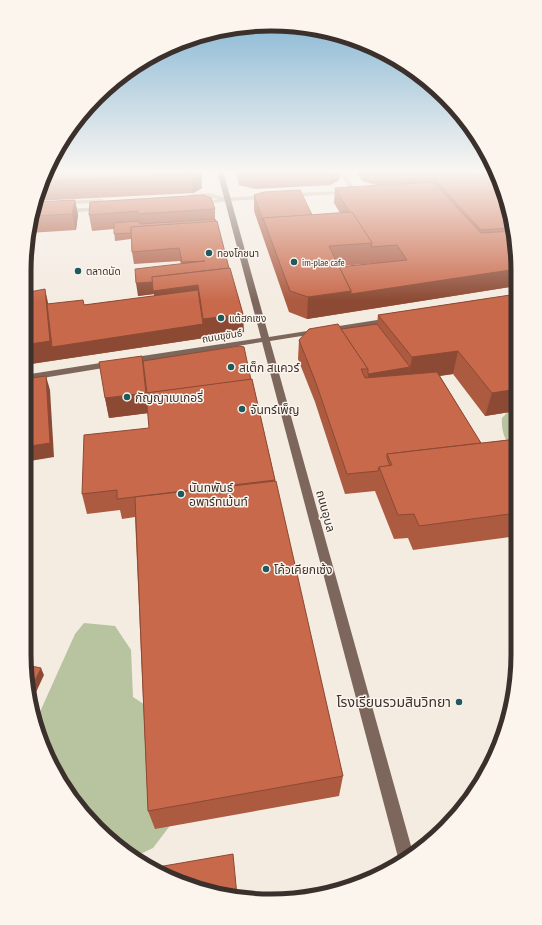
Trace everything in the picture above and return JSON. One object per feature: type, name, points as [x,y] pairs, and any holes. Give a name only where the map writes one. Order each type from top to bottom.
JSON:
[{"type":"main road","name":"ถนนอุบล","points":[[232,214],[405,853]]},
{"type":"main road","name":"ถนนขุขันธ์","points":[[31,377],[399,318]]},
{"type":"green space","points":[[511,408],[511,446],[507,442],[503,433],[502,418]]},
{"type":"green space","points":[[84,623],[115,626],[131,650],[133,697],[162,716],[194,794],[153,848],[139,855],[101,824],[71,787],[49,746],[39,716],[75,634]]},
{"type":"building","points":[[38,214],[69,214],[38,216]]},
{"type":"building","points":[[261,214],[312,215],[263,218],[263,221]]},
{"type":"building","points":[[320,214],[353,214],[372,243],[329,246],[351,291],[308,297],[290,291],[263,218]]},
{"type":"building","points":[[353,214],[463,214],[481,233],[507,231],[511,270],[351,294],[351,291],[339,267],[407,260],[397,245],[371,247],[372,243]]},
{"type":"building","points":[[466,214],[504,214],[507,228],[481,230]]},
{"type":"building","points":[[215,219],[216,222],[131,227],[131,233],[114,234],[114,223],[139,221],[140,224]]},
{"type":"building","points":[[217,221],[229,268],[152,277],[153,282],[136,283],[135,269],[205,261],[182,262],[179,248],[132,252],[131,227]]},
{"type":"building","points":[[230,268],[243,314],[203,319],[198,285],[153,291],[152,277]]},
{"type":"building","points":[[45,289],[50,341],[31,344],[31,292]]},
{"type":"building","points":[[198,290],[203,324],[52,347],[47,304],[83,300],[84,305]]},
{"type":"building","points":[[511,295],[511,390],[492,393],[458,351],[412,357],[378,315]]},
{"type":"building","points":[[338,324],[368,369],[361,369],[365,378],[437,372],[481,443],[387,454],[390,466],[379,467],[378,471],[347,474],[316,383],[299,340],[309,329]]},
{"type":"building","points":[[377,324],[410,367],[368,374],[368,369],[341,329]]},
{"type":"building","points":[[239,346],[244,347],[251,380],[147,393],[143,361]]},
{"type":"building","points":[[142,356],[146,393],[105,398],[99,362]]},
{"type":"building","points":[[46,376],[50,443],[31,446],[31,378]]},
{"type":"building","points":[[252,379],[275,480],[117,499],[117,490],[82,494],[84,435],[149,428],[146,393]]},
{"type":"building","points":[[511,440],[511,514],[419,526],[414,514],[398,515],[379,467],[392,465],[387,454]]},
{"type":"building","points":[[276,481],[343,776],[148,811],[135,497]]},
{"type":"building","points":[[32,666],[41,668],[33,684]]},
{"type":"building","points":[[233,854],[237,891],[209,886],[179,876],[160,867]]},
{"type":"place","name":"ทองโภชนา","points":[[209,253]]},
{"type":"place","name":"im-plae cafe","points":[[294,262]]},
{"type":"place","name":"ตลาดนัด","points":[[78,271]]},
{"type":"place","name":"แต้ฮกเซง","points":[[221,318]]},
{"type":"place","name":"สเต็ก สแควร์","points":[[231,367]]},
{"type":"place","name":"กัญญาเบเกอรี่","points":[[127,397]]},
{"type":"place","name":"จันทร์เพ็ญ","points":[[242,409]]},
{"type":"place","name":"นันทพันธ์ อพาร์ทเม้นท์","points":[[181,494]]},
{"type":"place","name":"โค้วเคียกเซ้ง","points":[[266,569]]},
{"type":"place","name":"โรงเรียนรวมสินวิทยา","points":[[459,702]]}]
